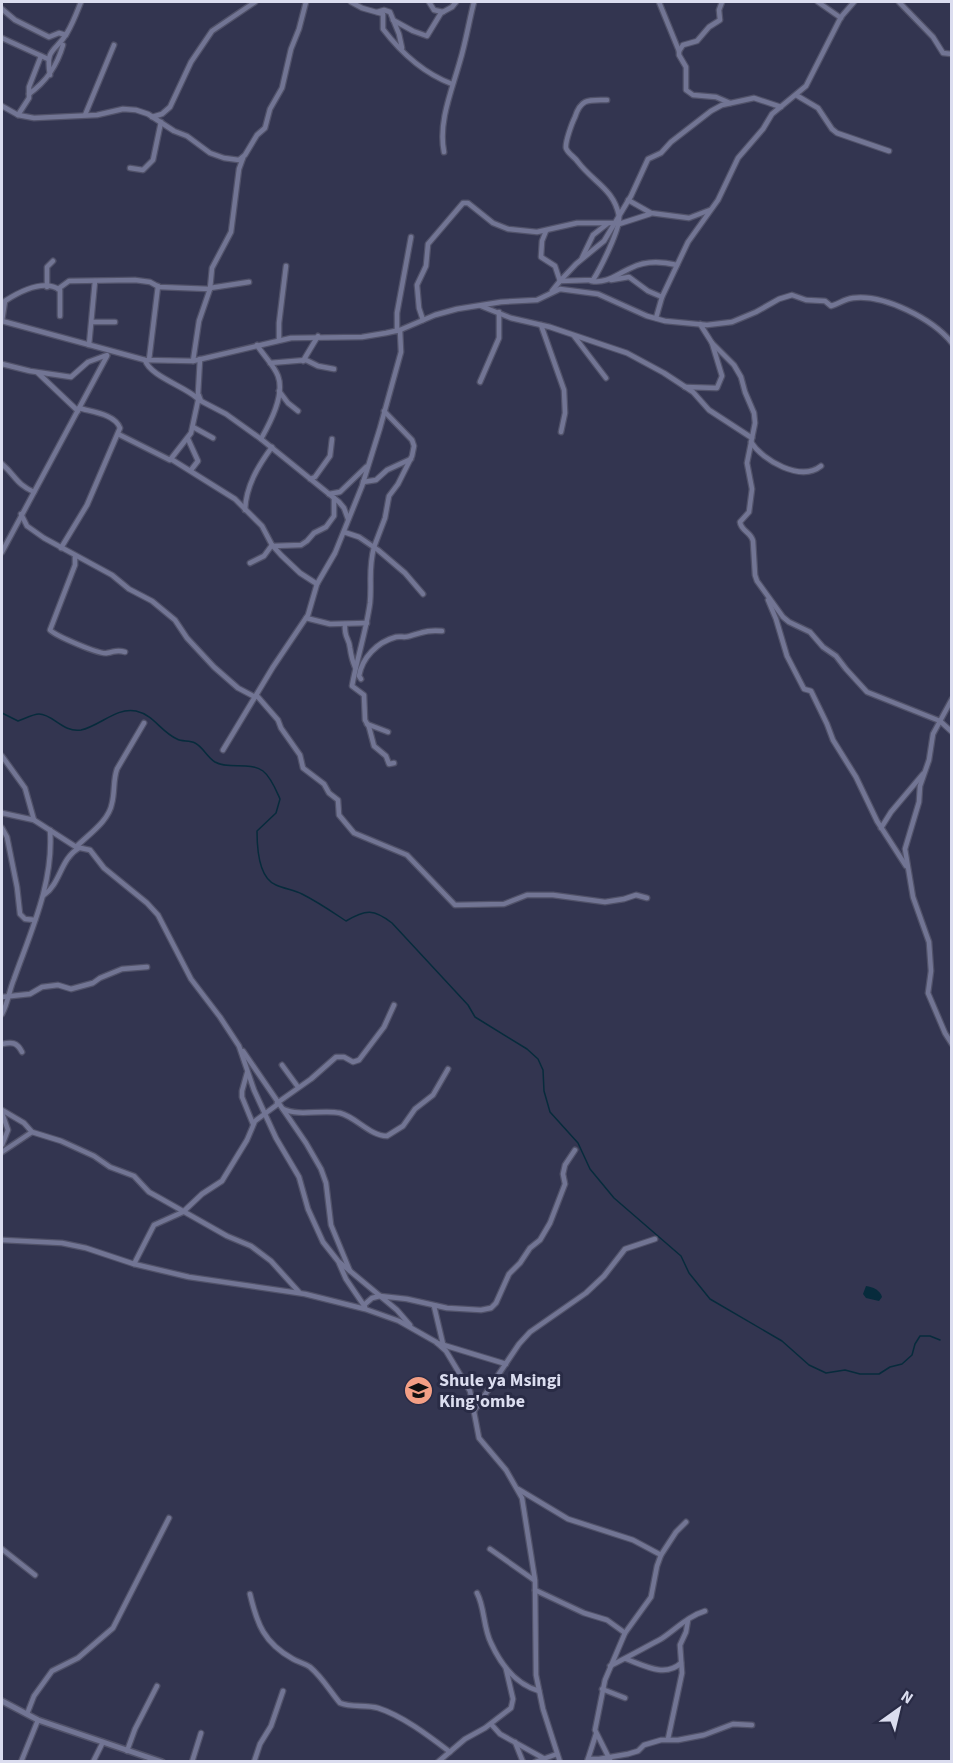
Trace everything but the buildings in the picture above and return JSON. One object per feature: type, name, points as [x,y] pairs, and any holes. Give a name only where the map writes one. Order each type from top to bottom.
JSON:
[{"type":"street","points":[[51,75],[48,59],[53,48],[66,35],[81,2]]},
{"type":"street","points":[[152,117],[162,114],[170,107],[191,62],[212,31],[255,2]]},
{"type":"street","points":[[193,361],[202,307],[210,288],[214,262],[231,232],[239,169],[256,136],[266,126],[270,109],[282,88],[291,49],[306,2]]},
{"type":"street","points":[[351,2],[383,14],[383,29],[402,51],[426,72],[452,84]]},
{"type":"street","points":[[429,2],[435,10],[443,12]]},
{"type":"street","points":[[393,21],[428,36],[443,12],[456,2]]},
{"type":"street","points":[[444,152],[442,136],[452,84],[459,65],[474,2]]},
{"type":"street","points":[[659,2],[686,67],[686,90],[693,95],[716,97],[729,103]]},
{"type":"street","points":[[679,51],[683,45],[697,41],[709,27],[720,20],[719,10],[722,2]]},
{"type":"street","points":[[818,2],[841,18]]},
{"type":"street","points":[[656,318],[662,297],[677,265],[695,230],[713,209],[738,158],[763,129],[772,114],[806,86],[841,18],[854,2]]},
{"type":"street","points":[[899,2],[933,37],[944,53],[951,54]]},
{"type":"street","points":[[2,9],[15,20],[49,37],[59,33],[66,35]]},
{"type":"street","points":[[377,12],[388,11],[399,34],[402,51]]},
{"type":"street","points":[[2,38],[48,59]]},
{"type":"street","points":[[29,94],[51,75],[63,45]]},
{"type":"street","points":[[85,115],[114,45]]},
{"type":"street","points":[[18,115],[27,101],[29,87],[41,56]]},
{"type":"street","points":[[796,95],[818,108],[837,133],[889,150]]},
{"type":"street","points":[[249,282],[210,288],[158,286],[150,282],[139,281],[69,281],[58,289],[47,287],[29,289],[8,299],[4,304],[2,321],[147,360],[193,361],[279,340],[318,336],[362,337],[399,330],[435,315],[478,305],[537,300],[552,291],[581,260],[604,241],[648,159],[662,153],[671,142],[711,111],[729,103],[758,98],[781,106]]},
{"type":"street","points":[[607,100],[591,99],[580,106],[572,123],[566,146],[581,168],[606,188],[619,215]]},
{"type":"street","points":[[2,106],[18,115],[43,118],[97,115],[126,109],[141,112],[193,139],[210,153],[236,160],[243,158]]},
{"type":"street","points":[[130,168],[143,170],[152,163],[161,122]]},
{"type":"street","points":[[628,200],[651,213],[689,218],[713,209]]},
{"type":"street","points":[[423,320],[419,308],[417,285],[426,266],[428,244],[463,203],[471,205],[501,228],[537,232],[577,224],[614,224]]},
{"type":"street","points":[[581,260],[593,235],[614,224],[651,213]]},
{"type":"street","points":[[591,281],[603,264],[614,224]]},
{"type":"street","points":[[546,231],[541,257],[555,266],[560,281]]},
{"type":"street","points":[[223,750],[306,618],[317,584],[335,553],[363,482],[401,352],[397,313],[411,237]]},
{"type":"street","points":[[47,287],[47,267],[53,261]]},
{"type":"street","points":[[608,280],[632,267],[650,262],[664,261],[677,265]]},
{"type":"street","points":[[279,340],[286,266]]},
{"type":"street","points":[[560,281],[629,277],[648,291],[662,297]]},
{"type":"street","points":[[89,345],[95,281]]},
{"type":"street","points":[[158,286],[147,360],[151,370],[183,387],[204,404],[226,414],[272,447],[334,498],[344,508],[348,519]]},
{"type":"street","points":[[58,289],[60,316]]},
{"type":"street","points":[[552,291],[564,289],[598,294],[647,316],[700,324],[732,322],[756,312],[779,298],[792,295],[806,300],[825,301],[831,306],[854,298],[871,299],[918,315],[939,329],[951,343]]},
{"type":"street","points":[[478,305],[511,318],[542,325],[627,353],[685,387],[701,399],[709,410],[751,440],[758,451],[787,470],[813,472],[820,466]]},
{"type":"street","points":[[480,382],[500,338],[499,312]]},
{"type":"street","points":[[92,322],[115,322]]},
{"type":"street","points":[[700,324],[712,343],[732,363],[741,377],[754,413],[747,463],[752,489],[749,512],[740,522],[753,537],[756,578],[789,622],[810,632],[823,647],[838,657],[867,692],[940,721],[951,732]]},
{"type":"street","points":[[542,325],[564,390],[565,413],[561,432]]},
{"type":"street","points":[[303,361],[318,336]]},
{"type":"street","points":[[574,336],[606,378]]},
{"type":"street","points":[[685,387],[717,388],[722,376],[712,343]]},
{"type":"street","points":[[256,345],[278,374],[279,391],[274,415],[261,439]]},
{"type":"street","points":[[2,364],[38,373],[71,377],[88,362],[112,352]]},
{"type":"street","points":[[2,552],[107,356]]},
{"type":"street","points":[[171,459],[188,439],[193,427],[198,397],[200,359]]},
{"type":"street","points":[[270,363],[303,361],[334,369]]},
{"type":"street","points":[[38,373],[78,409],[117,422],[119,426],[118,434],[87,505],[61,548]]},
{"type":"street","points":[[279,391],[298,411]]},
{"type":"street","points":[[384,411],[412,440],[414,446],[411,459],[389,496],[385,518],[374,547],[370,563],[370,597],[364,637],[352,686],[362,693],[365,699],[363,712],[374,746],[386,756],[389,764],[394,763]]},
{"type":"street","points":[[193,427],[213,438]]},
{"type":"street","points":[[118,434],[158,456],[167,460],[171,459],[231,495],[262,526],[273,546],[294,569],[317,584]]},
{"type":"street","points":[[188,439],[198,461],[191,470]]},
{"type":"street","points":[[310,479],[315,477],[330,456],[332,439]]},
{"type":"street","points":[[245,510],[245,501],[253,477],[272,447]]},
{"type":"street","points":[[363,482],[376,480],[387,470],[411,459]]},
{"type":"street","points":[[2,464],[13,474],[17,482],[34,492]]},
{"type":"street","points":[[329,494],[340,492],[368,465]]},
{"type":"street","points":[[250,563],[264,556],[273,546],[301,545],[314,533],[326,527],[334,516],[334,498]]},
{"type":"street","points":[[21,514],[27,525],[44,538],[75,557],[112,575],[129,589],[152,601],[175,620],[187,638],[214,667],[238,688],[256,697],[278,720],[300,755],[303,768],[324,784],[329,793],[338,800],[339,815],[354,833],[407,855],[455,904],[504,904],[527,895],[553,895],[605,902],[636,895],[647,898]]},
{"type":"street","points":[[344,532],[360,537],[374,547],[405,573],[423,594]]},
{"type":"street","points":[[75,557],[75,565],[50,630],[69,642],[103,653],[114,650],[125,652]]},
{"type":"street","points":[[766,593],[788,656],[804,689],[811,691],[832,740],[856,777],[881,828],[908,868]]},
{"type":"street","points":[[306,618],[330,624],[366,623]]},
{"type":"street","points":[[345,624],[345,638],[350,645],[356,668]]},
{"type":"street","points":[[361,679],[359,676],[363,661],[383,643],[396,637],[406,637],[425,630],[442,631]]},
{"type":"street","points":[[364,637],[374,650]]},
{"type":"street","points":[[951,699],[933,734],[919,802],[905,849],[916,910],[929,942],[931,965],[928,993],[951,1044]]},
{"type":"street","points":[[44,895],[52,887],[68,856],[109,813],[113,801],[114,776],[144,723]]},
{"type":"street","points":[[367,724],[388,732]]},
{"type":"street","points":[[2,756],[25,788],[34,820]]},
{"type":"street","points":[[881,828],[891,812],[924,772]]},
{"type":"street","points":[[2,813],[34,820],[77,848],[90,850],[104,868],[147,903],[158,915],[191,979],[220,1017],[306,1143],[324,1177],[331,1225],[350,1271]]},
{"type":"street","points":[[2,828],[7,837],[20,914],[25,918],[35,920]]},
{"type":"street","points":[[2,1014],[44,895],[51,851],[50,830]]},
{"type":"street","points":[[2,997],[30,994],[42,987],[58,985],[71,989],[93,983],[122,969],[147,967]]},
{"type":"street","points":[[134,1264],[154,1225],[183,1212],[202,1194],[222,1181],[247,1140],[253,1124],[264,1113],[279,1105],[298,1087],[336,1058],[344,1058],[353,1062],[359,1060],[380,1034],[394,1005]]},
{"type":"street","points":[[2,1044],[15,1043],[22,1052]]},
{"type":"street","points":[[239,1046],[264,1113],[299,1178],[316,1229],[323,1242],[338,1261],[397,1310],[412,1327]]},
{"type":"street","points":[[282,1065],[298,1087]]},
{"type":"street","points":[[279,1105],[291,1112],[327,1111],[344,1114],[378,1135],[387,1136],[405,1124],[415,1110],[433,1095],[448,1069]]},
{"type":"street","points":[[248,1071],[242,1090],[253,1124]]},
{"type":"street","points":[[2,1112],[24,1123],[32,1132],[61,1141],[94,1156],[110,1167],[134,1176],[149,1192],[227,1236],[251,1246],[271,1261],[299,1293]]},
{"type":"street","points":[[2,1112],[8,1130]]},
{"type":"street","points":[[2,1145],[15,1119]]},
{"type":"street","points":[[2,1152],[32,1132]]},
{"type":"street","points":[[365,1307],[372,1298],[380,1296],[407,1299],[434,1306],[481,1310],[494,1306],[509,1274],[530,1248],[540,1241],[550,1223],[565,1184],[563,1174],[565,1165],[575,1150]]},
{"type":"street","points":[[2,1240],[25,1239],[70,1244],[134,1264],[189,1277],[299,1293],[365,1307],[412,1327],[446,1351],[472,1397],[479,1438],[506,1470],[525,1508],[535,1580],[535,1665],[539,1691],[560,1761]]},
{"type":"street","points":[[474,1411],[525,1337],[541,1323],[586,1293],[604,1276],[625,1249],[655,1239]]},
{"type":"street","points":[[338,1261],[346,1280],[365,1307]]},
{"type":"street","points":[[434,1306],[443,1344]]},
{"type":"street","points":[[436,1342],[506,1364]]},
{"type":"street","points":[[518,1490],[568,1520],[633,1540],[661,1555]]},
{"type":"street","points":[[27,1714],[34,1696],[52,1671],[78,1658],[112,1628],[169,1518]]},
{"type":"street","points":[[609,1760],[594,1725],[602,1689],[625,1634],[651,1597],[661,1555],[676,1532],[686,1522]]},
{"type":"street","points":[[2,1549],[35,1575]]},
{"type":"street","points":[[490,1549],[535,1580]]},
{"type":"street","points":[[535,1590],[584,1613],[607,1620],[625,1634]]},
{"type":"street","points":[[438,1761],[465,1739],[491,1724],[512,1706],[513,1699],[506,1669],[490,1641],[477,1593]]},
{"type":"street","points":[[249,1594],[256,1622],[265,1635],[291,1659],[315,1671],[340,1703],[377,1707],[406,1722],[450,1752]]},
{"type":"street","points":[[610,1666],[626,1659],[705,1611]]},
{"type":"street","points":[[668,1739],[682,1673],[680,1645],[688,1620]]},
{"type":"street","points":[[626,1659],[661,1671],[673,1669],[681,1663]]},
{"type":"street","points":[[506,1669],[523,1685],[539,1691]]},
{"type":"street","points":[[127,1751],[135,1729],[158,1686]]},
{"type":"street","points":[[602,1689],[625,1698]]},
{"type":"street","points":[[254,1761],[284,1691]]},
{"type":"street","points":[[2,1701],[38,1720],[162,1761]]},
{"type":"street","points":[[21,1761],[38,1720]]},
{"type":"street","points":[[491,1724],[500,1734],[543,1758]]},
{"type":"street","points":[[596,1734],[587,1760],[609,1760],[634,1752],[644,1745],[668,1739],[678,1740],[704,1735],[733,1724],[752,1725]]},
{"type":"street","points":[[192,1761],[201,1733]]},
{"type":"street","points":[[93,1761],[103,1742]]},
{"type":"street","points":[[515,1742],[523,1761]]},
{"type":"street","points":[[535,1761],[557,1754]]},
{"type":"water","points":[[866,1286],[880,1292],[882,1297],[879,1301],[866,1298],[863,1294]]},
{"type":"waterway","points":[[2,713],[18,721],[34,715],[44,715],[69,729],[81,730],[115,714],[136,711],[148,716],[171,736],[198,745],[215,762],[226,765],[252,766],[263,771],[271,780],[280,799],[276,813],[257,831],[257,845],[265,876],[276,885],[308,897],[346,921],[359,914],[370,912],[386,918],[468,1005],[475,1017],[527,1049],[538,1059],[543,1070],[544,1091],[550,1112],[578,1143],[590,1169],[614,1198],[681,1256],[689,1273],[710,1299],[782,1341],[809,1365],[826,1373],[845,1370],[860,1374],[879,1374],[890,1367],[902,1364],[912,1355],[920,1336],[930,1336],[940,1340]]},
{"type":"place","name":"Shule ya Msingi King'ombe","points":[[418,1390]]}]
